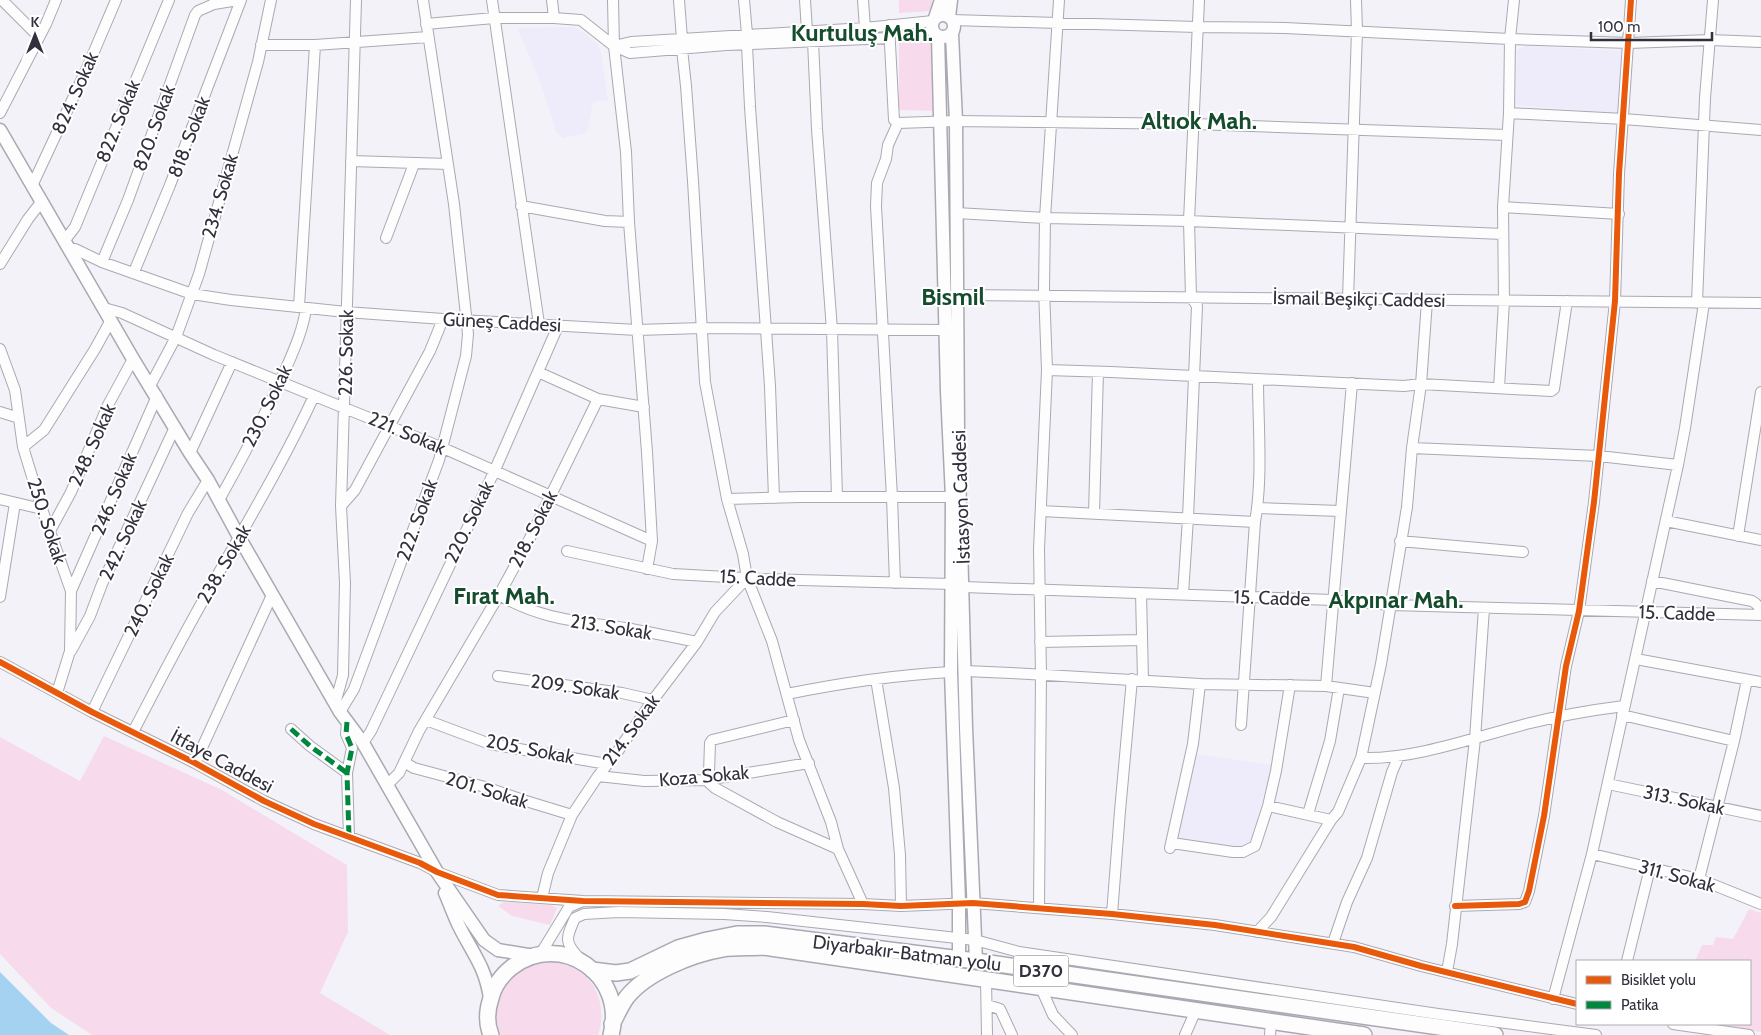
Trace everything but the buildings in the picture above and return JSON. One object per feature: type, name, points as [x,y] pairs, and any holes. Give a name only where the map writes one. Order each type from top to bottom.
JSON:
[{"type":"highway","name":"Diyarbakır-Batman yolu","points":[[537,955],[562,954],[587,965],[616,973],[630,971],[678,948],[707,940],[737,934],[764,934],[976,961],[1495,1035]]},
{"type":"highway","name":"Diyarbakır-Batman yolu","points":[[613,1032],[628,996],[642,983],[684,960],[722,949],[764,947],[1196,1010],[1270,1028],[1364,1035]]},
{"type":"highway","points":[[491,1035],[487,1009],[493,990],[504,972],[521,960],[537,955]]},
{"type":"highway","points":[[587,965],[598,974],[609,992],[614,1012],[613,1032]]},
{"type":"main road","points":[[941,0],[932,28],[938,36],[945,38],[952,34],[954,27],[951,18],[951,0]]},
{"type":"main road","points":[[934,20],[942,15],[951,18]]},
{"type":"main road","name":"İstasyon Caddesi","points":[[952,34],[956,121],[958,433],[958,586],[952,672],[959,960]]},
{"type":"main road","name":"İstasyon Caddesi","points":[[938,36],[945,330],[952,497],[965,671],[976,961]]},
{"type":"main road","points":[[0,130],[133,358],[208,480],[340,713],[363,744],[437,872],[484,940],[498,950],[537,955]]},
{"type":"main road","points":[[437,872],[458,926],[484,970],[490,998]]},
{"type":"street","points":[[2,0],[39,37]]},
{"type":"street","points":[[0,113],[56,0]]},
{"type":"street","name":"824. Sokak","points":[[32,186],[87,68],[116,0]]},
{"type":"street","name":"822. Sokak","points":[[67,244],[168,0]]},
{"type":"street","name":"820. Sokak","points":[[102,262],[131,191],[194,15],[215,2],[239,0]]},
{"type":"street","name":"818. Sokak","points":[[134,272],[170,185],[239,0]]},
{"type":"street","name":"234. Sokak","points":[[153,391],[192,294],[258,62],[260,45],[271,0]]},
{"type":"street","name":"226. Sokak","points":[[340,713],[343,675],[345,583],[341,506],[356,0]]},
{"type":"street","name":"222. Sokak","points":[[340,713],[354,689],[443,448],[466,356],[467,320],[448,164],[423,0]]},
{"type":"street","points":[[492,0],[539,324]]},
{"type":"street","points":[[552,0],[554,18]]},
{"type":"street","points":[[613,0],[614,46],[626,152],[629,222],[644,407],[652,541],[648,569]]},
{"type":"street","points":[[679,0],[705,382],[727,499],[743,554],[747,578],[772,641],[799,740],[831,822],[838,849],[863,904]]},
{"type":"street","points":[[744,0],[770,386],[774,498]]},
{"type":"street","points":[[805,0],[807,31]]},
{"type":"street","points":[[863,0],[865,28]]},
{"type":"street","points":[[1039,908],[1040,590],[1046,370],[1046,218],[1050,123],[1059,23],[1059,0]]},
{"type":"street","points":[[1183,594],[1197,306],[1191,297],[1188,221],[1199,0]]},
{"type":"street","points":[[1348,299],[1357,31],[1356,0]]},
{"type":"street","points":[[1500,388],[1504,300],[1503,207],[1509,113],[1510,39],[1514,0]]},
{"type":"street","points":[[1455,906],[1519,904],[1525,902],[1529,891],[1544,816],[1566,666],[1579,611],[1615,301],[1619,174],[1631,0]]},
{"type":"street","points":[[1553,999],[1592,854],[1685,428],[1700,303],[1704,126],[1713,0]]},
{"type":"street","points":[[426,24],[494,18],[581,20],[614,46]]},
{"type":"street","points":[[951,18],[1198,28],[1285,28],[1629,43],[1710,40],[1761,42]]},
{"type":"street","points":[[747,40],[807,31],[865,28],[934,20]]},
{"type":"street","points":[[889,25],[894,120],[898,123],[956,121],[1194,124],[1353,128],[1507,135]]},
{"type":"street","points":[[260,45],[315,44],[428,37]]},
{"type":"street","points":[[614,46],[631,42],[682,44],[747,40],[813,41],[890,38]]},
{"type":"street","points":[[813,41],[817,128],[832,330],[837,497]]},
{"type":"street","name":"230. Sokak","points":[[219,500],[280,381],[298,341],[304,320],[315,44]]},
{"type":"street","points":[[1509,113],[1624,119],[1761,130]]},
{"type":"street","points":[[895,583],[876,216],[877,183],[886,159],[888,145],[898,123]]},
{"type":"street","points":[[351,161],[448,164]]},
{"type":"street","points":[[386,238],[414,164]]},
{"type":"street","points":[[0,264],[28,219],[42,201]]},
{"type":"street","points":[[521,206],[605,221],[629,222]]},
{"type":"street","points":[[1503,207],[1619,214]]},
{"type":"street","points":[[956,213],[1046,218],[1351,226],[1503,234]]},
{"type":"street","name":"Güneş Caddesi","points":[[67,244],[102,262],[192,294],[303,308],[443,319],[637,330],[702,328],[945,330]]},
{"type":"street","name":"İsmail Beşikçi Caddesi","points":[[957,295],[1761,303]]},
{"type":"street","points":[[1257,932],[1271,917],[1331,820],[1338,812],[1361,758],[1375,693],[1407,507],[1412,448],[1421,384],[1427,301]]},
{"type":"street","points":[[1046,370],[1404,386],[1421,384],[1551,391],[1554,389],[1567,301]]},
{"type":"street","name":"221. Sokak","points":[[104,308],[122,313],[232,362],[443,448],[652,541]]},
{"type":"street","points":[[341,506],[355,490],[430,351],[443,319]]},
{"type":"street","points":[[23,447],[44,430],[111,320]]},
{"type":"street","name":"220. Sokak","points":[[363,744],[371,731],[494,472],[558,326]]},
{"type":"street","name":"250. Sokak","points":[[0,349],[16,390],[23,447],[42,509],[71,591],[70,651],[57,693]]},
{"type":"street","name":"248. Sokak","points":[[50,531],[71,492],[108,405],[133,358]]},
{"type":"street","points":[[190,453],[232,362]]},
{"type":"street","points":[[538,372],[598,398],[644,407]]},
{"type":"street","points":[[1094,513],[1098,372]]},
{"type":"street","points":[[1241,725],[1257,508],[1259,464],[1258,379]]},
{"type":"street","points":[[1326,686],[1352,383]]},
{"type":"street","name":"246. Sokak","points":[[71,591],[153,391]]},
{"type":"street","points":[[1738,536],[1761,392]]},
{"type":"street","name":"238. Sokak","points":[[133,732],[239,537],[262,499],[314,396]]},
{"type":"street","name":"218. Sokak","points":[[387,785],[399,773],[426,720],[529,540],[598,398]]},
{"type":"street","points":[[0,412],[18,418]]},
{"type":"street","name":"242. Sokak","points":[[70,651],[90,616],[102,584],[175,428]]},
{"type":"street","points":[[1412,448],[1598,456],[1678,465]]},
{"type":"street","name":"240. Sokak","points":[[92,712],[188,513],[208,480]]},
{"type":"street","points":[[727,499],[952,497]]},
{"type":"street","points":[[0,499],[42,509]]},
{"type":"street","points":[[0,597],[16,503]]},
{"type":"street","points":[[1257,508],[1340,511]]},
{"type":"street","points":[[1041,511],[1255,522]]},
{"type":"street","points":[[1666,521],[1761,540]]},
{"type":"street","points":[[1400,541],[1523,552]]},
{"type":"street","name":"15. Cadde","points":[[566,552],[673,574],[747,578],[1333,600],[1391,605],[1761,615]]},
{"type":"street","name":"214. Sokak","points":[[542,898],[548,873],[572,815],[598,776],[697,642],[715,612],[747,578]]},
{"type":"street","points":[[1652,581],[1752,601],[1757,604],[1761,615]]},
{"type":"street","points":[[1112,914],[1142,640],[1141,593]]},
{"type":"street","points":[[196,763],[272,594]]},
{"type":"street","name":"213. Sokak","points":[[499,595],[539,614],[578,623],[623,628],[697,642]]},
{"type":"street","points":[[1447,972],[1452,944],[1475,739],[1484,608]]},
{"type":"street","points":[[1040,642],[1142,640]]},
{"type":"street","points":[[1636,659],[1761,682]]},
{"type":"street","name":"İtfaye Caddesi","points":[[0,662],[92,712],[196,763],[264,801],[314,824],[498,895],[584,901],[901,906],[973,903],[1112,914],[1214,925],[1333,943],[1576,1004]]},
{"type":"street","points":[[965,671],[1200,684],[1326,686],[1375,693]]},
{"type":"street","points":[[787,694],[830,685],[952,672]]},
{"type":"street","name":"209. Sokak","points":[[498,676],[622,693],[653,700]]},
{"type":"street","points":[[876,679],[894,788],[900,855],[901,906]]},
{"type":"street","points":[[1699,879],[1748,680]]},
{"type":"street","points":[[1200,684],[1193,744],[1171,845],[1233,852],[1249,850],[1256,846],[1276,771],[1290,685]]},
{"type":"street","points":[[1308,814],[1330,741],[1339,688]]},
{"type":"street","points":[[1361,758],[1399,756],[1559,717],[1623,711],[1734,741]]},
{"type":"street","points":[[340,713],[352,748],[347,773],[349,837]]},
{"type":"street","name":"205. Sokak","points":[[426,720],[490,744],[607,764]]},
{"type":"street","points":[[794,720],[712,740],[710,743],[709,773],[706,780],[714,788],[777,822],[838,849]]},
{"type":"street","points":[[291,729],[310,746],[347,773]]},
{"type":"street","points":[[1333,943],[1347,902],[1367,858],[1392,772],[1399,756]]},
{"type":"street","name":"201. Sokak","points":[[404,762],[414,768],[485,786],[572,815]]},
{"type":"street","name":"Koza Sokak","points":[[598,776],[644,781],[706,780],[809,763]]},
{"type":"street","name":"313. Sokak","points":[[1608,784],[1761,816]]},
{"type":"street","points":[[1268,806],[1331,820]]},
{"type":"street","name":"311. Sokak","points":[[1592,854],[1699,879],[1761,904]]},
{"type":"street","points":[[1627,960],[1650,868]]},
{"type":"street","points":[[537,955],[569,908],[584,901]]},
{"type":"street","points":[[587,965],[569,947],[570,932],[576,918],[584,914],[596,912],[758,916],[975,940],[1019,952],[1438,1014],[1596,1035]]},
{"type":"street","points":[[986,979],[987,1035]]},
{"type":"street","points":[[1041,988],[1053,1015],[1072,1035]]},
{"type":"street","points":[[987,1005],[1000,1009],[1012,1035]]},
{"type":"street","points":[[1184,1035],[1196,1010]]},
{"type":"street","points":[[1680,1025],[1749,1035]]},
{"type":"shaded area","points":[[899,0],[932,0],[933,11],[899,13]]},
{"type":"shaded area","points":[[574,27],[586,34],[597,44],[601,53],[608,100],[593,102],[587,133],[563,138],[556,131],[539,78],[517,28]]},
{"type":"shaded area","points":[[899,30],[928,30],[933,41],[936,111],[899,110]]},
{"type":"shaded area","points":[[1525,46],[1623,51],[1619,114],[1516,105],[1517,50]]},
{"type":"shaded area","points":[[104,736],[222,790],[347,865],[348,932],[320,993],[390,1035],[92,1035],[51,1008],[0,954],[0,737],[80,781]]},
{"type":"shaded area","points":[[1195,754],[1272,765],[1254,830],[1245,848],[1177,837]]},
{"type":"shaded area","points":[[504,902],[552,905],[557,908],[550,925],[512,916],[498,906]]},
{"type":"shaded area","points":[[1749,909],[1761,913],[1761,1032],[1713,1025],[1751,1025],[1751,960],[1695,960],[1702,945],[1713,945],[1716,937],[1733,939]]},
{"type":"shaded area","points":[[556,962],[581,972],[594,987],[601,1005],[601,1025],[598,1035],[501,1035],[496,1016],[497,1006],[509,979],[529,966]]},
{"type":"water","points":[[0,972],[51,1023],[69,1035],[0,1035]]},
{"type":"marked path","points":[[347,722],[346,734],[352,748],[347,773],[349,837]]},
{"type":"marked path","points":[[291,729],[310,746],[347,773]]},
{"type":"cycle path","points":[[1455,906],[1519,904],[1525,902],[1529,891],[1544,816],[1566,666],[1579,611],[1594,502],[1615,301],[1619,174],[1631,0]]},
{"type":"cycle path","points":[[0,662],[264,801],[314,824],[420,863],[437,872],[498,895],[583,901],[901,906],[973,903],[1112,914],[1215,925],[1354,947],[1421,966],[1576,1004]]},
{"type":"district","name":"Kurtuluş Mah.","points":[[862,32]]},
{"type":"district","name":"Altıok Mah.","points":[[1199,120]]},
{"type":"district","name":"Bismil","points":[[953,296]]},
{"type":"district","name":"Fırat Mah.","points":[[504,595]]},
{"type":"district","name":"Akpınar Mah.","points":[[1396,599]]}]
